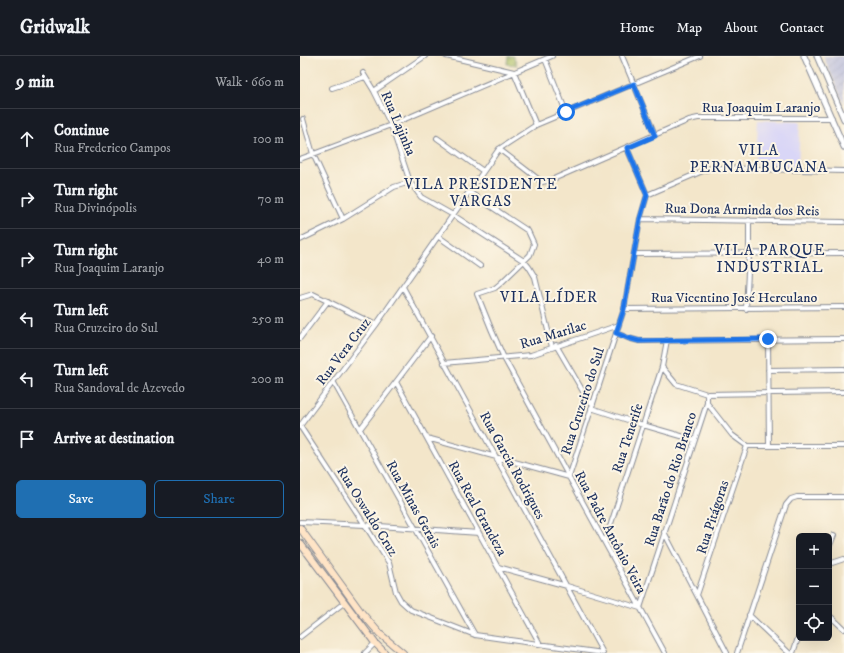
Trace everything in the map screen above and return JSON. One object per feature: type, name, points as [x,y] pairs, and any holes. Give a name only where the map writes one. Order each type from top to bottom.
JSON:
[{"type":"main road","points":[[300,528],[361,612],[380,634],[403,653]]},
{"type":"main road","points":[[300,543],[375,644],[385,653]]},
{"type":"street","points":[[374,90],[425,56]]},
{"type":"street","points":[[446,56],[514,72]]},
{"type":"street","points":[[300,159],[391,125],[552,56]]},
{"type":"street","points":[[622,56],[655,136]]},
{"type":"street","points":[[499,149],[536,125],[700,56]]},
{"type":"street","points":[[804,56],[844,148]]},
{"type":"street","points":[[817,56],[844,119]]},
{"type":"street","points":[[545,59],[566,112]]},
{"type":"street","points":[[514,72],[536,125]]},
{"type":"street","name":"Rua Lajinha","points":[[332,88],[364,75],[374,90],[391,125],[410,182],[421,197],[453,215],[524,261]]},
{"type":"street","name":"Rua Joaquim Laranjo","points":[[499,149],[542,182],[551,180],[627,148],[689,120],[698,118],[832,118]]},
{"type":"street","points":[[303,119],[313,154],[343,219]]},
{"type":"street","points":[[436,138],[483,171]]},
{"type":"street","points":[[627,148],[647,195],[713,168],[844,171]]},
{"type":"street","name":"Rua Vera Cruz","points":[[300,426],[334,383],[376,325],[499,149]]},
{"type":"street","points":[[300,240],[343,219],[394,187],[410,182]]},
{"type":"street","points":[[469,192],[528,232],[534,244],[530,255],[524,261],[535,277],[554,346],[592,406],[643,425],[695,440]]},
{"type":"street","name":"Rua Cruzeiro do Sul","points":[[569,478],[624,309],[640,219],[647,195]]},
{"type":"street","name":"Rua Dona Arminda dos Reis","points":[[640,219],[844,222]]},
{"type":"street","points":[[746,309],[749,220]]},
{"type":"street","points":[[438,237],[480,266]]},
{"type":"street","points":[[634,254],[844,253]]},
{"type":"street","name":"Rua Padre Antônio Veira","points":[[524,261],[494,288],[477,294],[504,358],[665,653]]},
{"type":"street","name":"Rua Garcia Rodrigues","points":[[403,287],[603,653]]},
{"type":"street","points":[[300,298],[314,294],[376,325]]},
{"type":"street","points":[[300,338],[328,301]]},
{"type":"street","name":"Rua Vicentino José Herculano","points":[[624,309],[844,307]]},
{"type":"street","name":"Rua Marilac","points":[[444,363],[531,355],[619,325]]},
{"type":"street","points":[[616,333],[639,341],[844,339]]},
{"type":"street","points":[[360,429],[431,336]]},
{"type":"street","points":[[768,339],[769,446]]},
{"type":"street","name":"Rua Tenerife","points":[[604,542],[662,367],[667,340]]},
{"type":"street","points":[[662,367],[676,384],[706,394],[844,392]]},
{"type":"street","points":[[768,370],[844,369]]},
{"type":"street","name":"Rua Real Grandeza","points":[[396,382],[540,644]]},
{"type":"street","name":"Rua Minas Gerais","points":[[334,383],[475,635]]},
{"type":"street","points":[[706,394],[707,403],[732,435],[747,446],[844,446]]},
{"type":"street","name":"Rua Barão do Rio Branco","points":[[640,608],[707,403]]},
{"type":"street","name":"Rua Oswaldo Cruz","points":[[300,426],[389,563],[396,592],[401,601],[410,610],[475,635]]},
{"type":"street","points":[[427,438],[569,478]]},
{"type":"street","name":"Rua Pitágoras","points":[[697,595],[747,446]]},
{"type":"street","points":[[737,653],[786,505],[791,499],[797,498],[844,497]]},
{"type":"street","points":[[300,522],[365,524],[479,533]]},
{"type":"street","points":[[664,532],[727,653]]},
{"type":"street","points":[[832,540],[834,534]]},
{"type":"street","points":[[832,563],[844,559]]},
{"type":"street","points":[[498,567],[640,608]]},
{"type":"street","points":[[300,638],[345,602]]},
{"type":"street","points":[[749,615],[789,653]]},
{"type":"street","points":[[832,618],[844,629]]},
{"type":"street","points":[[475,635],[603,653]]},
{"type":"street","points":[[793,653],[797,641]]},
{"type":"street","points":[[364,653],[375,644]]},
{"type":"shaded area","points":[[823,56],[844,56],[844,104]]},
{"type":"shaded area","points":[[758,120],[800,122],[798,167],[756,164]]},
{"type":"green space","points":[[508,56],[513,56],[517,65],[507,64]]},
{"type":"district","name":"VILA PERNAMBUCANA","points":[[759,158]]},
{"type":"district","name":"VILA PRESIDENTE VARGAS","points":[[481,192]]},
{"type":"district","name":"VILA PARQUE INDUSTRIAL","points":[[770,258]]},
{"type":"district","name":"VILA LÍDER","points":[[549,297]]},
{"type":"route","points":[[566,112],[634,84],[655,136],[627,148],[647,195],[640,219],[624,309],[616,333],[639,341],[768,339]]}]
